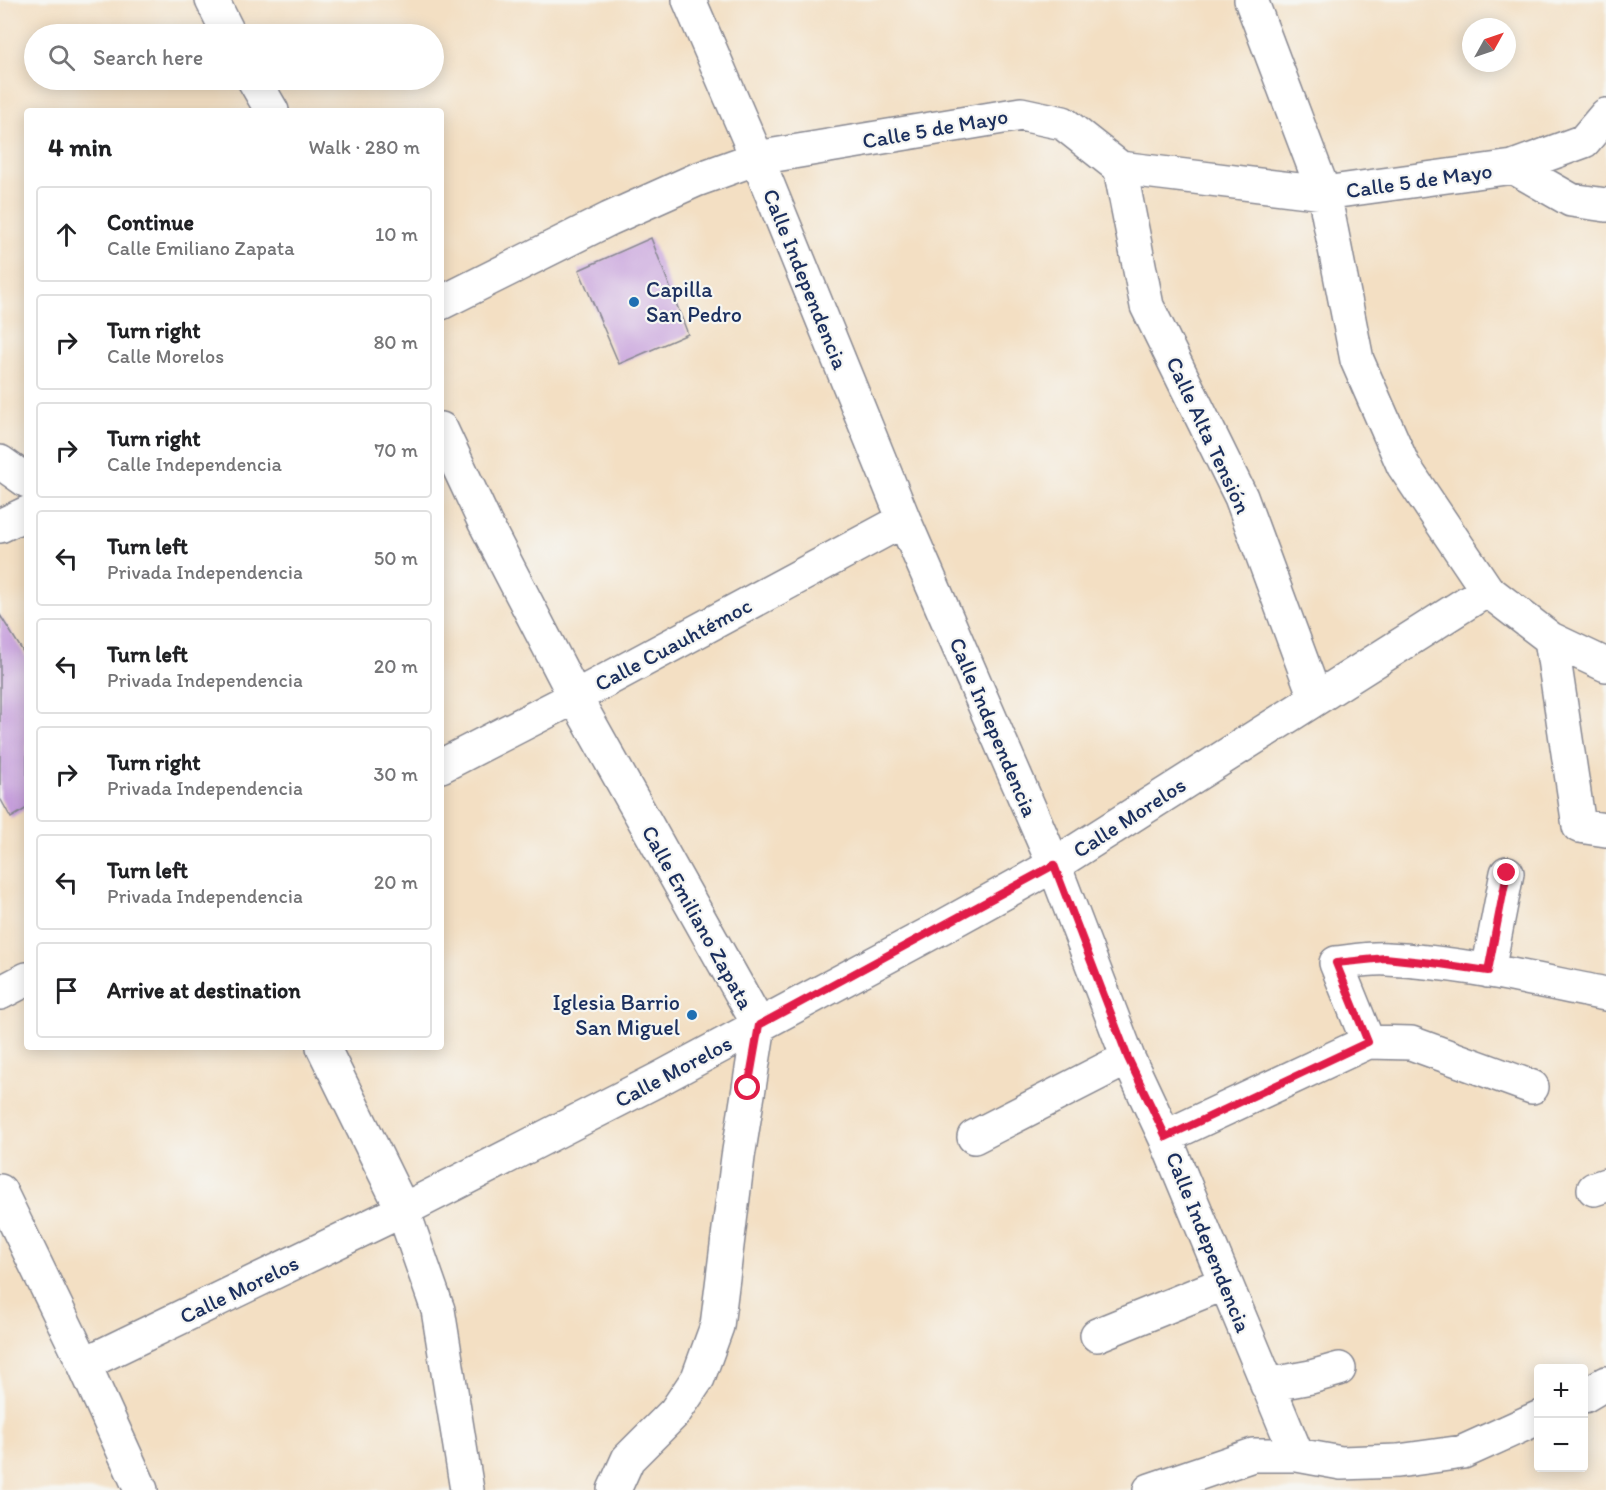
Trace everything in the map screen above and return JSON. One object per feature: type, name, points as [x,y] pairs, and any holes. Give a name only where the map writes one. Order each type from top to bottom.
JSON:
[{"type":"street","points":[[212,0],[224,24]]},
{"type":"street","name":"Calle Independencia","points":[[689,0],[757,159],[904,520],[1054,865],[1128,1058],[1166,1137],[1297,1455]]},
{"type":"street","points":[[1251,0],[1324,193],[1357,360],[1403,465],[1487,590],[1551,639],[1606,665]]},
{"type":"street","points":[[260,90],[270,108]]},
{"type":"street","name":"Calle 5 de Mayo","points":[[444,302],[609,219],[696,180],[757,159],[1021,114],[1063,123],[1120,168],[1324,193],[1513,167],[1584,141],[1606,115]]},
{"type":"street","points":[[1513,167],[1571,200],[1606,205]]},
{"type":"street","name":"Calle Alta Tensión","points":[[1120,168],[1147,306],[1241,497],[1316,697]]},
{"type":"street","name":"Calle Emiliano Zapata","points":[[444,435],[485,523],[575,697],[759,1025],[738,1157],[717,1326],[698,1378],[675,1412],[628,1459],[614,1490]]},
{"type":"street","points":[[0,462],[24,479]]},
{"type":"street","points":[[0,525],[24,514]]},
{"type":"street","name":"Calle Cuauhtémoc","points":[[444,764],[575,697],[904,520]]},
{"type":"street","name":"Calle Morelos","points":[[84,1364],[403,1210],[661,1078],[1054,865],[1487,590]]},
{"type":"street","points":[[1551,639],[1580,826],[1606,830]]},
{"type":"street","points":[[1488,971],[1507,873]]},
{"type":"street","points":[[1368,1042],[1336,963],[1385,958],[1433,963],[1488,971],[1606,994]]},
{"type":"street","points":[[0,993],[24,981]]},
{"type":"street","points":[[1166,1137],[1368,1042],[1411,1042],[1532,1087]]},
{"type":"street","points":[[324,1050],[403,1210],[438,1310],[467,1490]]},
{"type":"street","points":[[974,1137],[1128,1058]]},
{"type":"street","points":[[0,1191],[84,1364],[141,1490]]},
{"type":"street","points":[[1097,1335],[1225,1284]]},
{"type":"street","points":[[1267,1385],[1339,1369]]},
{"type":"street","points":[[1588,1394],[1606,1383]]},
{"type":"street","points":[[1150,1490],[1253,1455],[1297,1455],[1341,1463],[1398,1461],[1463,1452],[1534,1420]]},
{"type":"building","name":"Capilla San Pedro","points":[[651,238],[688,334],[619,364],[579,270]]},
{"type":"building","points":[[0,615],[24,653],[24,810],[11,818],[0,798]]},
{"type":"place","name":"Capilla San Pedro","points":[[634,302]]},
{"type":"place","name":"Iglesia Barrio San Miguel","points":[[692,1015]]},
{"type":"route","points":[[748,1088],[759,1025],[1054,865],[1128,1058],[1166,1137],[1368,1042],[1336,963],[1385,958],[1488,971],[1507,873]]}]
